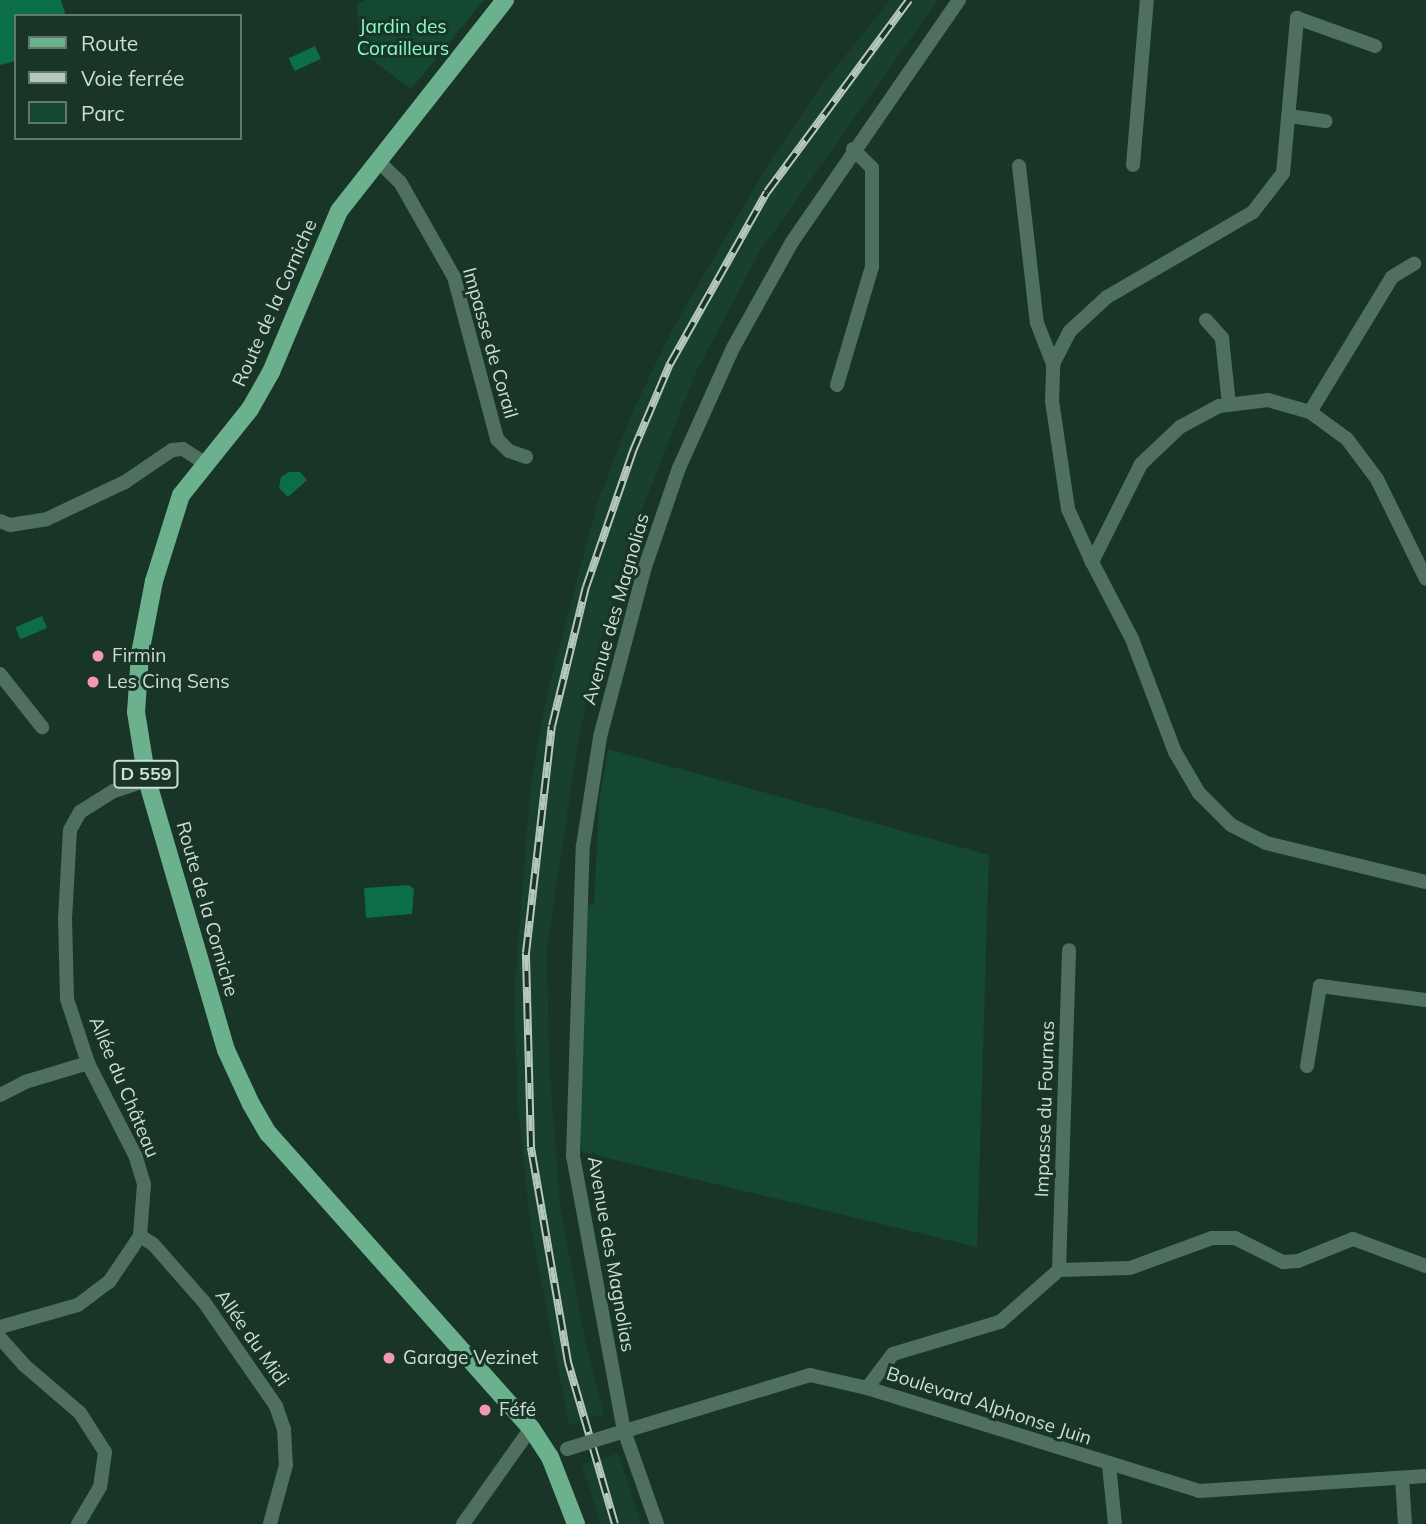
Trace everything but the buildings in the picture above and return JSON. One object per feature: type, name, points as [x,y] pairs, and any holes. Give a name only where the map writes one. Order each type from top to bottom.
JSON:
[{"type":"main road","name":"Route de la Corniche","points":[[505,0],[339,211],[322,244],[271,372],[250,408],[203,462],[181,495],[164,541],[140,654],[136,712],[147,780],[226,1050],[251,1104],[268,1133],[531,1428],[550,1457],[576,1524]]},
{"type":"street","name":"Avenue des Magnolias","points":[[657,1524],[620,1432],[573,1156],[583,846],[600,737],[644,570],[698,425],[733,348],[792,242],[853,149],[959,0]]},
{"type":"street","points":[[1133,165],[1147,0]]},
{"type":"street","points":[[1053,364],[1070,331],[1107,297],[1253,212],[1283,173],[1297,18],[1375,46]]},
{"type":"street","points":[[1289,116],[1326,121]]},
{"type":"street","points":[[837,385],[872,267],[872,168],[853,149]]},
{"type":"street","name":"Impasse de Corail","points":[[378,161],[400,182],[454,277],[497,439],[509,451],[526,457]]},
{"type":"street","points":[[1018,166],[1037,323],[1053,364],[1052,401],[1068,509],[1132,639],[1175,752],[1199,793],[1231,825],[1266,843],[1426,882]]},
{"type":"street","points":[[1310,412],[1392,277],[1414,264]]},
{"type":"street","points":[[1206,320],[1222,338],[1229,405]]},
{"type":"street","points":[[1092,562],[1140,464],[1180,427],[1229,405],[1268,400],[1310,412],[1347,439],[1377,479],[1426,579]]},
{"type":"street","points":[[0,521],[27,523],[111,489],[172,450],[183,449],[203,462]]},
{"type":"street","points":[[0,674],[42,727]]},
{"type":"street","name":"Allée du Château","points":[[0,1328],[78,1305],[109,1282],[140,1236],[144,1184],[136,1157],[88,1063],[66,999],[65,919],[70,831],[80,811],[114,791],[147,780]]},
{"type":"street","name":"Impasse du Fournas","points":[[1059,1270],[1069,950]]},
{"type":"street","points":[[1307,1066],[1320,986],[1426,1000]]},
{"type":"street","points":[[0,1095],[25,1082],[88,1063]]},
{"type":"street","name":"Allée du Midi","points":[[140,1236],[153,1244],[204,1302],[276,1406],[284,1429],[286,1465],[270,1524]]},
{"type":"street","points":[[867,1388],[893,1354],[1000,1322],[1059,1270],[1130,1268],[1212,1238],[1235,1238],[1283,1262],[1298,1261],[1353,1239],[1426,1266]]},
{"type":"street","points":[[0,1338],[80,1412],[105,1452],[100,1487],[78,1524]]},
{"type":"street","name":"Boulevard Alphonse Juin","points":[[550,1457],[620,1432],[810,1375],[867,1388],[1199,1492],[1426,1476]]},
{"type":"street","points":[[463,1524],[531,1428]]},
{"type":"street","points":[[1109,1465],[1115,1524]]},
{"type":"street","points":[[1402,1478],[1405,1524]]},
{"type":"shaded area","points":[[0,0],[61,0],[65,14],[14,14],[14,62],[0,65]]},
{"type":"shaded area","points":[[890,0],[938,0],[759,253],[695,374],[626,551],[600,644],[579,737],[547,947],[549,1060],[560,1206],[585,1339],[604,1414],[569,1425],[530,1222],[518,1107],[514,996],[530,792],[547,694],[597,504],[631,415],[672,330],[768,164],[823,83]]},
{"type":"shaded area","points":[[315,46],[321,59],[295,71],[289,58]]},
{"type":"shaded area","points":[[289,472],[300,472],[307,480],[288,497],[279,488],[281,477]]},
{"type":"shaded area","points":[[42,616],[47,628],[20,639],[15,627]]},
{"type":"shaded area","points":[[409,885],[414,889],[412,914],[366,918],[364,888]]},
{"type":"shaded area","points":[[618,1453],[641,1524],[601,1524],[598,1516],[582,1464]]},
{"type":"green space","name":"Jardin des Corailleurs","points":[[365,0],[484,0],[411,89],[360,51],[357,5]]},
{"type":"green space","points":[[608,749],[989,855],[977,1247],[582,1152],[579,1121],[588,905],[594,905],[599,802]]},
{"type":"railway","points":[[615,1524],[568,1362],[531,1147],[526,953],[552,726],[586,587],[633,451],[670,364],[767,192],[909,0]]},
{"type":"place","name":"Firmin","points":[[98,656]]},
{"type":"place","name":"Les Cinq Sens","points":[[93,682]]},
{"type":"place","name":"Garage Vezinet","points":[[389,1358]]},
{"type":"place","name":"Féfé","points":[[485,1410]]}]
